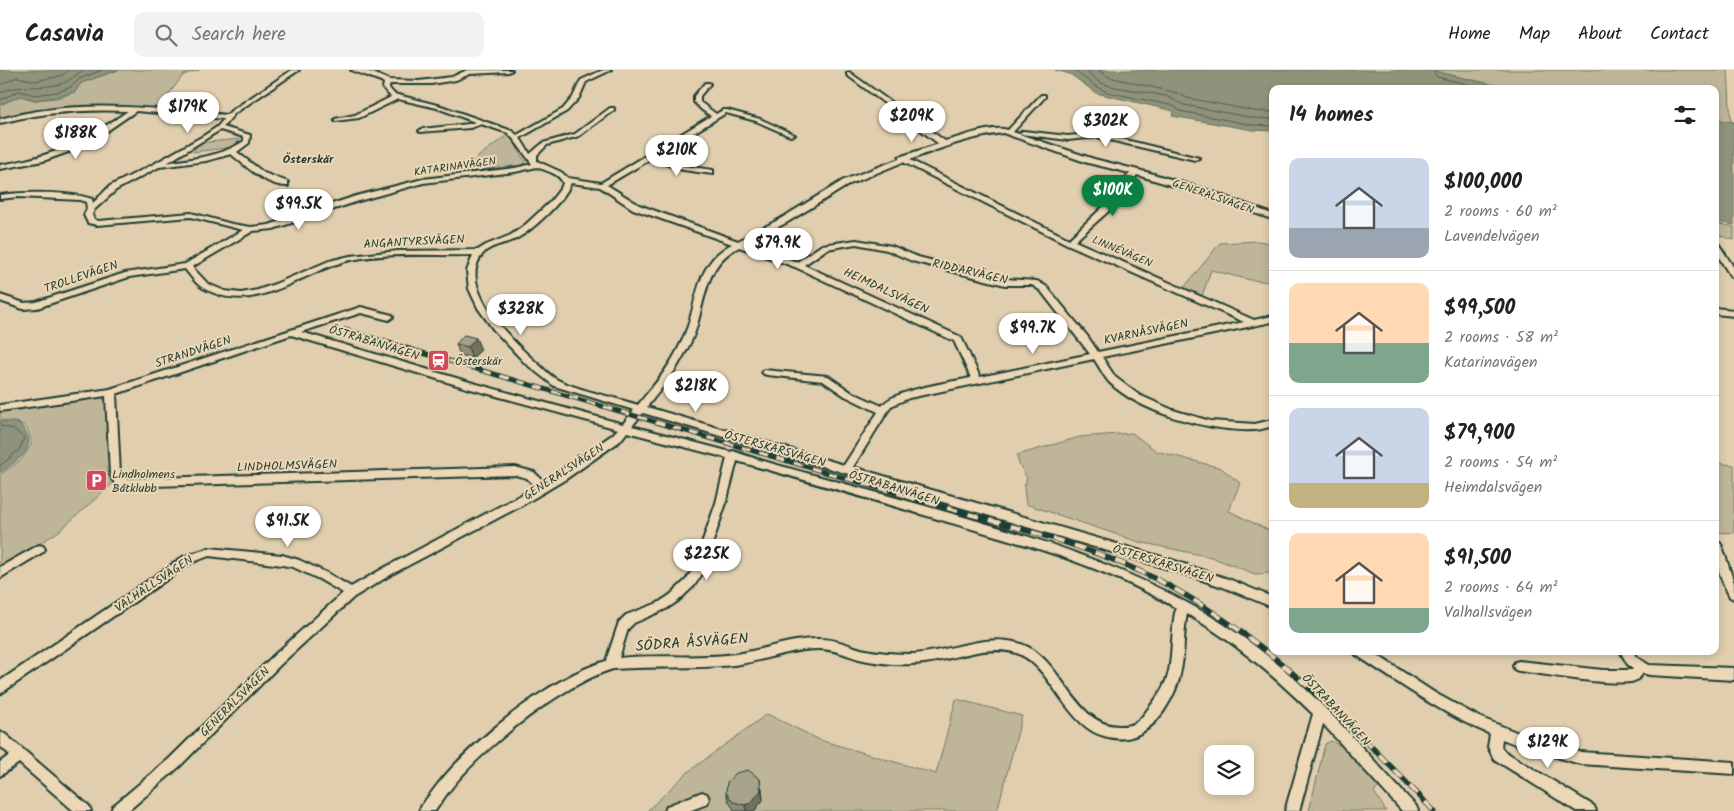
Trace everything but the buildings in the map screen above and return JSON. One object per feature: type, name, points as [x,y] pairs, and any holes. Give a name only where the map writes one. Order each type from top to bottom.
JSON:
[{"type":"street","points":[[0,197],[18,195],[76,198],[108,192],[155,167],[219,128],[227,117],[296,70]]},
{"type":"street","points":[[354,70],[377,75],[387,82],[426,84],[470,71],[509,70]]},
{"type":"street","points":[[518,137],[565,110],[576,98],[584,82],[608,70]]},
{"type":"street","points":[[849,74],[944,144]]},
{"type":"street","points":[[387,82],[387,91],[396,97],[439,107],[510,132],[518,137],[524,151],[535,163],[566,180],[567,186],[562,194],[525,230],[480,252]]},
{"type":"street","points":[[707,84],[698,96],[698,102],[704,109],[717,117]]},
{"type":"street","points":[[1014,133],[1043,96]]},
{"type":"street","points":[[336,120],[357,117],[396,97]]},
{"type":"street","points":[[0,121],[27,113],[135,109],[227,117]]},
{"type":"street","points":[[0,167],[38,161],[62,154],[87,142],[135,109]]},
{"type":"street","points":[[535,163],[534,154],[546,144],[577,135],[612,109]]},
{"type":"street","points":[[602,185],[725,112],[758,120],[792,135]]},
{"type":"street","points":[[422,132],[470,126],[480,122]]},
{"type":"street","points":[[155,167],[199,161],[233,152],[247,142],[249,137],[219,128]]},
{"type":"street","points":[[1014,133],[1068,138],[1097,135],[1195,158]]},
{"type":"street","name":"GENERALSVÄGEN","points":[[118,811],[180,757],[276,661],[352,593],[388,571],[543,488],[599,452],[626,427],[677,360],[688,339],[707,272],[728,249],[783,221],[848,182],[902,159],[944,144],[978,134],[1014,133],[1091,161],[1223,198],[1269,215]]},
{"type":"street","points":[[233,152],[261,175],[285,184]]},
{"type":"street","points":[[650,156],[683,168],[710,172]]},
{"type":"street","name":"LINNÉVÄGEN","points":[[902,159],[1070,242],[1254,323]]},
{"type":"street","name":"KATARINAVÄGEN","points":[[76,198],[88,201],[91,210],[88,215],[96,223],[192,215],[226,225],[251,229],[292,222],[359,198],[423,181],[515,170],[535,163]]},
{"type":"street","points":[[1070,242],[1109,206],[1135,172]]},
{"type":"street","name":"HEIMDALSVÄGEN","points":[[566,180],[602,185],[636,207],[798,265],[958,340],[976,379]]},
{"type":"street","points":[[91,210],[108,192]]},
{"type":"street","name":"TROLLEVÄGEN","points":[[0,298],[23,306],[37,305],[128,274],[187,266],[251,229]]},
{"type":"street","name":"RIDDARVÄGEN","points":[[798,265],[825,247],[856,242],[890,248],[915,259],[1005,282],[1034,282],[1044,289],[1096,355],[1112,379],[1143,400],[1170,412],[1222,426],[1255,427],[1269,424]]},
{"type":"street","name":"ANGANTYRSVÄGEN","points":[[187,266],[204,286],[221,292],[246,294],[269,290],[322,267],[350,258],[480,252]]},
{"type":"street","name":"ÖSTERSKÄRSVÄGEN","points":[[480,252],[470,269],[478,300],[492,322],[526,358],[557,384],[640,410],[1172,565],[1227,583],[1269,601]]},
{"type":"street","points":[[1719,252],[1734,275]]},
{"type":"street","name":"STRANDVÄGEN","points":[[0,408],[112,392],[361,310],[389,317]]},
{"type":"street","points":[[1719,311],[1734,313]]},
{"type":"street","name":"KVARNÅSVÄGEN","points":[[846,470],[883,410],[892,401],[906,395],[1269,320]]},
{"type":"street","name":"ÖSTRABANVÄGEN","points":[[293,333],[494,393],[733,455],[1066,555],[1119,573],[1184,606],[1233,636],[1269,662],[1320,711],[1411,811]]},
{"type":"street","points":[[767,372],[825,378],[848,394],[883,410]]},
{"type":"street","name":"LINDHOLMSVÄGEN","points":[[112,392],[114,474],[120,483],[515,471],[530,475],[543,488]]},
{"type":"street","points":[[611,664],[623,626],[630,619],[662,606],[674,598],[690,583],[698,571],[721,503],[733,455]]},
{"type":"street","points":[[0,573],[39,549]]},
{"type":"street","name":"VALHALLSVÄGEN","points":[[0,688],[187,560],[205,552],[295,563],[352,593]]},
{"type":"street","points":[[1719,555],[1734,594]]},
{"type":"street","name":"SÖDRA ÅSVÄGEN","points":[[426,811],[456,772],[511,724],[584,674],[611,664],[736,659],[808,644],[824,644],[866,655],[913,659],[941,657],[979,648],[1016,647],[1035,658],[1090,723],[1111,732],[1128,732],[1147,722],[1168,690],[1175,668],[1180,615],[1184,606]]},
{"type":"street","points":[[1366,655],[1431,696],[1497,731],[1580,758],[1734,768]]},
{"type":"street","points":[[1628,655],[1632,661],[1640,667],[1649,670],[1734,674]]},
{"type":"street","points":[[1519,666],[1622,676],[1636,674],[1640,667]]},
{"type":"street","points":[[1292,811],[1320,711]]},
{"type":"street","points":[[1497,731],[1494,750],[1499,755],[1589,811]]},
{"type":"street","points":[[0,738],[84,811]]},
{"type":"street","points":[[0,770],[20,755]]},
{"type":"street","points":[[672,811],[702,799]]},
{"type":"shaded area","points":[[118,70],[199,70],[183,75],[159,108],[99,106],[59,108],[19,113],[0,118],[0,105],[20,96],[35,100],[57,98],[75,92],[81,83]]},
{"type":"shaded area","points":[[1430,70],[1728,70],[1731,123],[1719,121],[1719,85],[1494,85]]},
{"type":"shaded area","points":[[507,135],[526,162],[523,165],[464,172],[479,156]]},
{"type":"shaded area","points":[[239,139],[235,147],[193,152],[198,143]]},
{"type":"shaded area","points":[[1719,224],[1734,227],[1734,240],[1719,235]]},
{"type":"shaded area","points":[[1259,241],[1269,243],[1269,282],[1250,280],[1211,270],[1202,296],[1183,289],[1220,243]]},
{"type":"shaded area","points":[[102,397],[106,402],[111,485],[58,532],[0,568],[0,475],[21,460],[31,445],[26,427],[19,423],[0,420],[0,410]]},
{"type":"shaded area","points":[[1132,433],[1156,451],[1221,468],[1240,483],[1229,511],[1269,531],[1269,573],[1255,574],[1211,557],[1139,542],[1026,504],[1024,488],[1027,478],[1019,464],[1017,455],[1080,437]]},
{"type":"shaded area","points":[[1719,463],[1734,465],[1734,533],[1719,532]]},
{"type":"shaded area","points":[[956,699],[1022,716],[997,811],[647,811],[688,772],[767,714],[820,740],[936,774]]},
{"type":"shaded area","points":[[1331,741],[1342,746],[1379,787],[1374,792],[1386,811],[1309,811],[1325,744]]},
{"type":"water","points":[[0,70],[118,70],[81,83],[75,92],[35,100],[20,96],[0,105]]},
{"type":"water","points":[[1055,70],[1430,70],[1494,85],[1269,85],[1269,131],[1253,130],[1172,116],[1174,111],[1096,93],[1070,74]]},
{"type":"water","points":[[1719,120],[1734,122],[1734,225],[1719,222]]},
{"type":"water","points":[[0,421],[20,424],[26,432],[28,446],[20,458],[0,473]]},
{"type":"railway","points":[[345,330],[909,497]]},
{"type":"railway","points":[[905,496],[1067,543],[1130,567],[1199,603],[1269,654]]},
{"type":"railway","points":[[1271,655],[1339,715],[1434,811]]},
{"type":"place","name":"Österskär","points":[[439,361]]},
{"type":"place","name":"Lindholmens Båtklubb","points":[[96,481]]},
{"type":"district","name":"Österskär","points":[[308,159]]}]
